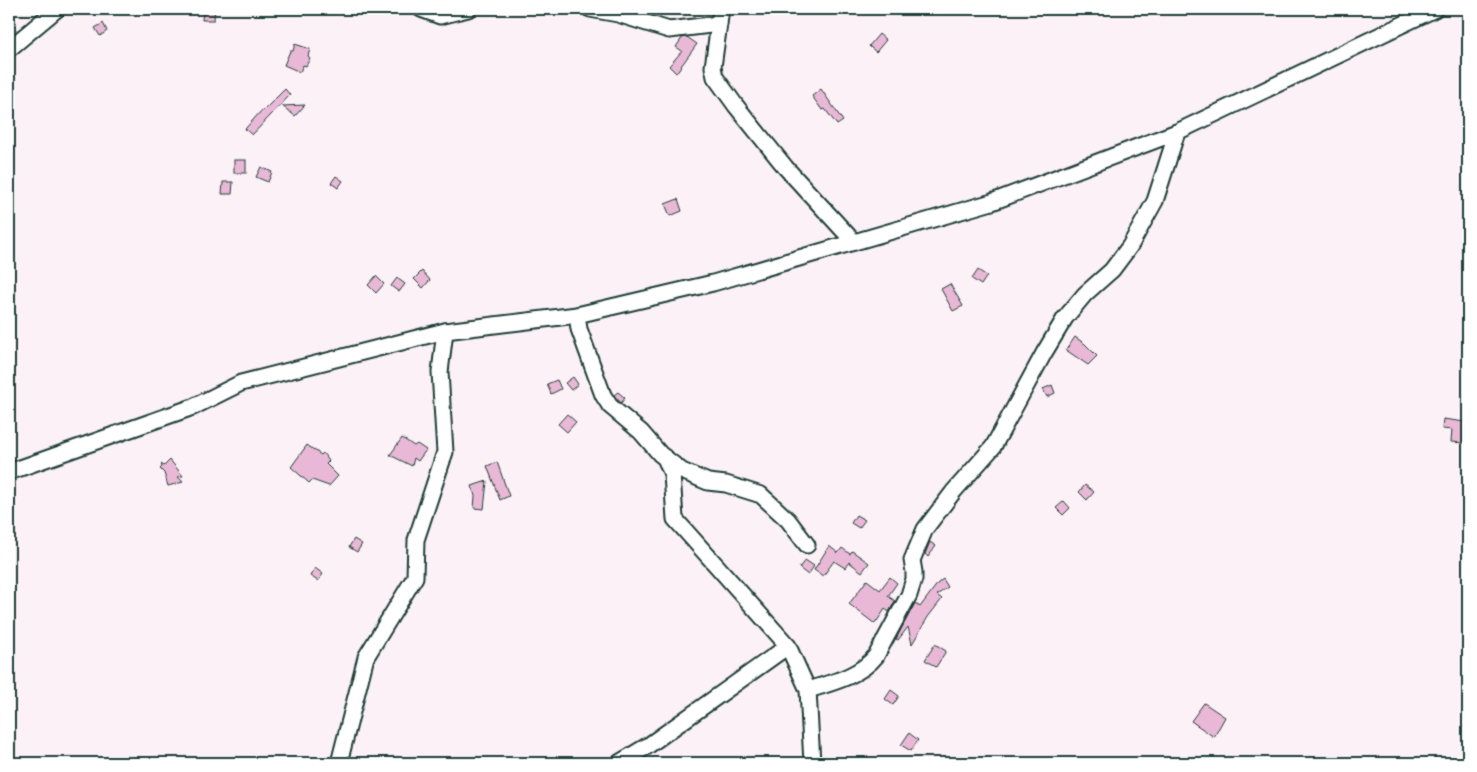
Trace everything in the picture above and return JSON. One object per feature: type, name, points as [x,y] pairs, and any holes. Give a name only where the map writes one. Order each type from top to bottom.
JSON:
[{"type":"street","points":[[9,49],[56,9]]},
{"type":"street","points":[[421,9],[440,16],[468,9]]},
{"type":"street","points":[[590,9],[618,14],[669,30],[719,24]]},
{"type":"street","points":[[721,9],[713,67],[715,77],[786,168],[854,242]]},
{"type":"street","points":[[9,472],[193,407],[241,383],[445,331],[577,315],[713,283],[992,202],[1177,132],[1435,9]]},
{"type":"street","points":[[808,690],[834,682],[855,672],[869,664],[876,656],[908,595],[914,579],[912,560],[925,529],[954,491],[993,447],[1065,318],[1086,294],[1112,270],[1130,246],[1155,201],[1177,132]]},
{"type":"street","points":[[577,315],[579,330],[606,401],[610,406],[641,432],[665,458],[682,471],[708,482],[726,484],[761,495],[788,520],[807,545]]},
{"type":"street","points":[[339,763],[366,656],[415,577],[416,540],[444,452],[440,372],[445,331]]},
{"type":"street","points":[[665,458],[672,474],[675,519],[788,646],[808,690],[812,763]]},
{"type":"street","points":[[619,763],[650,745],[788,646]]},
{"type":"building","points":[[203,9],[215,9],[214,20],[202,20]]},
{"type":"building","points":[[103,23],[107,31],[100,36],[95,28]]},
{"type":"building","points":[[879,34],[886,40],[876,52],[869,46]]},
{"type":"building","points":[[687,37],[697,44],[676,73],[669,66],[682,51],[676,47],[682,38]]},
{"type":"building","points":[[295,44],[310,49],[308,56],[310,58],[306,66],[303,65],[300,72],[284,65]]},
{"type":"building","points":[[285,89],[290,95],[252,135],[245,129]]},
{"type":"building","points":[[821,89],[843,121],[837,125],[825,109],[822,110],[812,96]]},
{"type":"building","points":[[305,105],[295,116],[282,106]]},
{"type":"building","points":[[234,160],[246,160],[246,173],[234,173]]},
{"type":"building","points":[[261,167],[272,172],[268,182],[256,177]]},
{"type":"building","points":[[336,176],[343,181],[338,188],[331,183]]},
{"type":"building","points":[[223,182],[233,182],[232,194],[222,194]]},
{"type":"building","points":[[678,199],[682,211],[670,216],[665,204]]},
{"type":"building","points":[[978,270],[987,276],[981,285],[972,279]]},
{"type":"building","points":[[422,271],[430,280],[423,288],[414,279]]},
{"type":"building","points":[[376,276],[384,284],[376,293],[368,285]]},
{"type":"building","points":[[397,278],[405,284],[399,292],[391,286]]},
{"type":"building","points":[[950,284],[963,306],[953,311],[941,289]]},
{"type":"building","points":[[1075,337],[1097,356],[1088,365],[1066,350]]},
{"type":"building","points":[[573,377],[578,384],[571,390],[565,383]]},
{"type":"building","points":[[557,380],[561,389],[551,394],[547,384]]},
{"type":"building","points":[[1052,385],[1055,393],[1047,397],[1043,389]]},
{"type":"building","points":[[618,392],[625,398],[621,403],[614,395]]},
{"type":"building","points":[[567,414],[576,422],[567,432],[558,424]]},
{"type":"building","points":[[1443,419],[1465,422],[1464,443],[1451,442],[1452,430],[1442,429]]},
{"type":"building","points":[[402,438],[414,446],[417,444],[426,450],[418,461],[414,458],[412,466],[390,455]]},
{"type":"building","points":[[307,445],[321,455],[323,453],[329,461],[326,464],[338,476],[329,486],[312,480],[309,483],[291,467]]},
{"type":"building","points":[[170,460],[183,476],[178,477],[183,482],[168,486],[164,473],[160,469],[162,467],[161,464],[164,466]]},
{"type":"building","points":[[497,462],[509,496],[500,500],[487,466]]},
{"type":"building","points":[[487,481],[484,509],[474,508],[475,496],[472,486]]},
{"type":"building","points":[[1085,485],[1094,492],[1087,500],[1079,492]]},
{"type":"building","points":[[1064,501],[1070,508],[1063,515],[1056,508]]},
{"type":"building","points":[[856,515],[865,520],[859,528],[851,523]]},
{"type":"building","points":[[354,539],[362,544],[357,552],[349,547]]},
{"type":"building","points":[[930,542],[936,546],[928,557],[925,554]]},
{"type":"building","points":[[829,546],[838,553],[842,548],[850,554],[852,551],[869,563],[862,572],[849,562],[845,568],[834,561],[823,576],[814,570]]},
{"type":"building","points":[[805,560],[814,566],[808,575],[799,568]]},
{"type":"building","points":[[315,568],[323,574],[318,581],[310,576]]},
{"type":"building","points":[[890,577],[897,583],[888,596],[895,601],[889,612],[885,609],[875,624],[849,604],[867,580],[880,590]]},
{"type":"building","points":[[943,579],[948,587],[937,595],[942,599],[928,617],[912,644],[908,627],[898,640],[896,639],[915,603],[920,607]]},
{"type":"building","points":[[935,644],[946,651],[936,667],[925,660]]},
{"type":"building","points":[[891,690],[899,696],[893,705],[885,699]]},
{"type":"building","points":[[1204,703],[1225,717],[1214,737],[1191,721]]},
{"type":"building","points":[[909,733],[918,740],[911,751],[901,745]]}]
